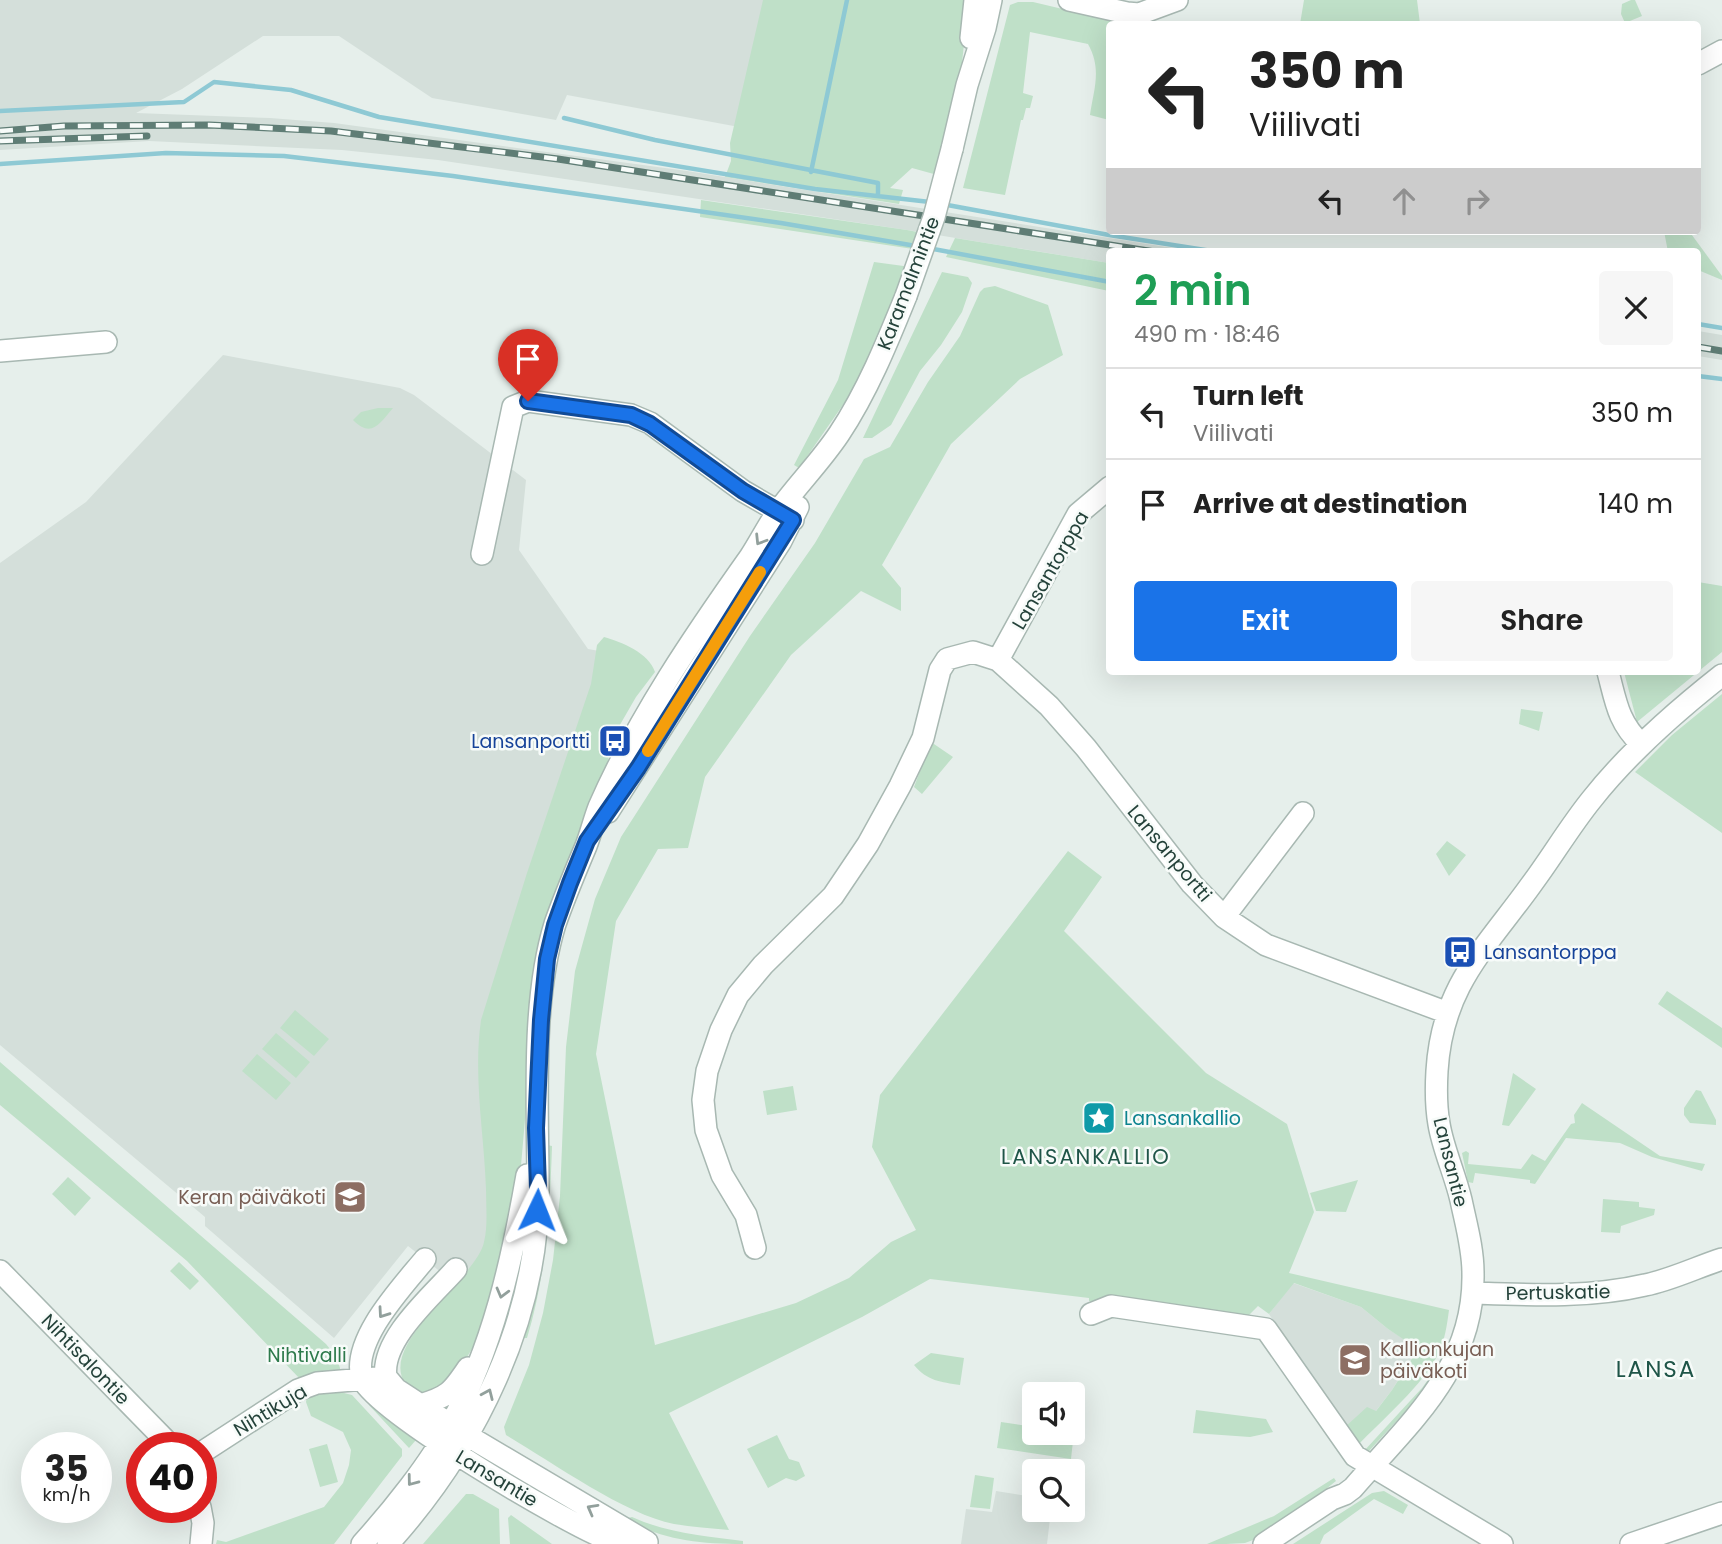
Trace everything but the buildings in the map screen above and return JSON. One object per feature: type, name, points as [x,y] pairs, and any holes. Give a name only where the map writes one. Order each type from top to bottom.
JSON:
[{"type":"street","name":"Karamalmintie","points":[[967,85],[975,0]]},
{"type":"street","name":"Karamalmintie","points":[[454,1440],[500,1368],[525,1298],[536,1231],[536,1128],[541,1020],[547,959],[555,925],[587,841],[638,768],[785,515],[841,432],[863,391],[906,296],[934,217],[991,0]]},
{"type":"street","points":[[1069,0],[1126,13],[1158,15],[1177,0]]},
{"type":"street","points":[[1119,0],[1158,15]]},
{"type":"street","points":[[1701,62],[1722,51]]},
{"type":"street","points":[[0,351],[106,342]]},
{"type":"street","points":[[482,554],[513,407],[528,401],[631,415],[650,424],[743,491],[785,515]]},
{"type":"street","name":"Lansantorppa","points":[[998,660],[1078,514],[1106,490]]},
{"type":"street","name":"Lansanportti","points":[[755,1248],[746,1215],[722,1175],[706,1130],[703,1100],[707,1071],[721,1030],[738,995],[763,965],[833,896],[868,844],[923,738],[940,670],[947,659],[973,652],[998,660],[1058,717],[1086,748],[1192,884],[1224,917],[1266,945],[1448,1013]]},
{"type":"street","points":[[1609,675],[1618,711],[1625,726],[1641,744]]},
{"type":"street","name":"Lansantie","points":[[1264,1544],[1332,1499],[1345,1494],[1430,1400],[1448,1373],[1465,1338],[1473,1293],[1473,1270],[1466,1223],[1439,1125],[1437,1069],[1448,1013],[1470,965],[1529,888],[1590,801],[1641,744],[1722,675]]},
{"type":"street","points":[[1224,917],[1303,813]]},
{"type":"street","name":"Karamalmintie","points":[[454,1440],[489,1337],[514,1248],[536,1128]]},
{"type":"street","name":"Pertuskatie","points":[[1473,1293],[1616,1291],[1649,1284],[1722,1255]]},
{"type":"street","points":[[363,1380],[361,1364],[367,1340],[379,1317],[425,1259]]},
{"type":"street","points":[[386,1377],[384,1365],[387,1353],[397,1336],[456,1269]]},
{"type":"street","name":"Nihtisalontie","points":[[0,1271],[157,1432]]},
{"type":"street","points":[[1091,1314],[1111,1306],[1266,1329],[1354,1456],[1502,1544]]},
{"type":"street","name":"Karamalmintie","points":[[420,1405],[442,1399],[456,1386],[489,1337]]},
{"type":"street","name":"Lansantie","points":[[386,1377],[396,1389],[420,1405],[454,1440]]},
{"type":"street","name":"Nihtikuja","points":[[217,1443],[298,1390],[317,1383],[386,1377]]},
{"type":"street","name":"Lansantie","points":[[363,1380],[374,1395],[454,1440],[570,1521],[611,1540],[649,1544]]},
{"type":"street","points":[[362,1544],[454,1440]]},
{"type":"street","points":[[388,1544],[424,1501],[454,1440]]},
{"type":"street","points":[[1631,1544],[1722,1513]]},
{"type":"street","points":[[201,1544],[203,1523]]},
{"type":"shaded area","points":[[0,0],[765,0],[739,127],[567,95],[556,120],[432,98],[339,36],[263,36],[182,89],[136,113],[334,123],[687,171],[1173,248],[1106,248],[1106,263],[438,160],[342,150],[149,141],[0,150]]},
{"type":"shaded area","points":[[1701,332],[1722,335],[1722,360],[1701,356]]},
{"type":"shaded area","points":[[223,355],[400,388],[414,395],[526,480],[519,550],[588,649],[639,658],[592,748],[486,1278],[442,1273],[408,1246],[334,1338],[205,1226],[205,1217],[0,1045],[0,563],[86,502]]},
{"type":"shaded area","name":"Kallionkujan päiväkoti","points":[[1293,1283],[1361,1307],[1418,1348],[1375,1412],[1345,1427],[1305,1372],[1269,1314]]},
{"type":"shaded area","points":[[996,1491],[1022,1495],[1022,1522],[1050,1522],[1047,1544],[961,1544],[966,1509],[992,1512]]},
{"type":"green space","points":[[763,0],[969,0],[960,80],[941,176],[912,168],[890,188],[903,190],[899,204],[725,177],[731,161],[730,143]]},
{"type":"green space","points":[[1304,0],[1417,0],[1420,21],[1300,21]]},
{"type":"green space","points":[[1635,0],[1642,16],[1624,21],[1621,14],[1622,4]]},
{"type":"green space","points":[[1033,2],[1113,21],[1106,21],[1106,119],[1090,115],[1096,70],[1088,44],[1030,32],[1023,93],[1033,96],[1030,108],[1026,108],[1021,120],[1005,195],[963,188],[1010,5]]},
{"type":"green space","points":[[701,200],[923,233],[913,249],[700,217]]},
{"type":"green space","points":[[1665,235],[1692,235],[1722,276],[1722,280],[1701,271],[1701,248],[1667,248]]},
{"type":"green space","points":[[955,238],[1106,263],[1106,290],[946,257]]},
{"type":"green space","points":[[874,262],[911,267],[861,379],[799,468],[794,465],[838,380]]},
{"type":"green space","points":[[942,272],[968,277],[972,283],[962,312],[920,371],[891,425],[872,438],[863,438]]},
{"type":"green space","points":[[995,286],[1048,305],[1063,355],[1020,379],[951,444],[882,565],[901,588],[901,611],[861,591],[791,655],[705,777],[688,848],[658,849],[616,921],[596,1054],[655,1345],[796,1303],[849,1278],[891,1242],[916,1230],[872,1147],[880,1095],[1068,851],[1102,877],[1064,931],[1206,1073],[1287,1124],[1314,1212],[1289,1273],[1449,1310],[1444,1338],[1438,1354],[1423,1377],[1402,1402],[1357,1446],[1345,1427],[1367,1407],[1376,1411],[1418,1349],[1361,1307],[1294,1283],[1269,1314],[1258,1306],[1245,1319],[930,1279],[862,1317],[669,1413],[729,1530],[674,1524],[633,1510],[611,1499],[506,1435],[504,1427],[529,1365],[553,1260],[560,1196],[566,1047],[575,971],[595,899],[621,837],[750,636],[815,543],[864,459],[890,447],[928,382],[960,336],[980,292],[984,288]]},
{"type":"green space","points":[[393,408],[371,429],[360,426],[353,420],[361,412]]},
{"type":"green space","points":[[1701,582],[1722,586],[1722,652],[1701,670]]},
{"type":"green space","points":[[604,637],[641,654],[655,672],[636,697],[606,749],[605,754],[609,756],[601,789],[539,959],[514,1221],[475,1344],[448,1388],[419,1393],[405,1383],[400,1367],[405,1349],[416,1330],[465,1274],[477,1257],[485,1236],[486,1189],[478,1062],[481,1020],[591,684],[597,645]]},
{"type":"green space","points":[[1625,675],[1694,675],[1637,722]]},
{"type":"green space","points":[[1722,694],[1722,833],[1635,772],[1672,735]]},
{"type":"green space","points":[[1521,709],[1543,712],[1539,731],[1519,724]]},
{"type":"green space","points":[[931,742],[953,757],[922,794],[914,787]]},
{"type":"green space","points":[[1447,841],[1466,855],[1449,876],[1436,854]]},
{"type":"green space","points":[[1667,991],[1722,1028],[1722,1048],[1658,1004]]},
{"type":"green space","points":[[295,1010],[329,1039],[314,1056],[280,1028]]},
{"type":"green space","points":[[276,1033],[310,1062],[296,1078],[262,1049]]},
{"type":"green space","points":[[257,1054],[291,1083],[276,1100],[242,1071]]},
{"type":"green space","name":"Nihtivalli","points":[[0,1062],[326,1344],[337,1358],[342,1375],[301,1380],[187,1261],[0,1105]]},
{"type":"green space","points":[[1513,1073],[1536,1089],[1509,1126],[1502,1125]]},
{"type":"green space","points":[[793,1086],[797,1110],[767,1115],[763,1091]]},
{"type":"green space","points":[[1696,1090],[1701,1091],[1716,1125],[1690,1123],[1684,1115],[1684,1108]]},
{"type":"green space","points":[[1582,1103],[1660,1156],[1705,1164],[1702,1171],[1652,1157],[1620,1143],[1566,1138],[1535,1184],[1530,1183],[1530,1180],[1475,1173],[1473,1183],[1468,1182],[1462,1153],[1469,1153],[1468,1164],[1521,1169],[1532,1154],[1545,1161],[1571,1124],[1575,1123],[1574,1115]]},
{"type":"green space","points":[[547,1145],[552,1146],[546,1243],[539,1291],[527,1338],[523,1338]]},
{"type":"green space","points":[[68,1177],[91,1198],[75,1216],[52,1194]]},
{"type":"green space","points":[[1358,1180],[1346,1212],[1316,1211],[1310,1193]]},
{"type":"green space","points":[[1603,1199],[1639,1202],[1639,1207],[1655,1209],[1654,1215],[1621,1226],[1620,1233],[1601,1232]]},
{"type":"green space","points":[[179,1262],[199,1281],[190,1290],[170,1271]]},
{"type":"green space","points":[[931,1353],[964,1358],[960,1385],[929,1378],[914,1365]]},
{"type":"green space","points":[[1444,1362],[1430,1385],[1368,1452],[1364,1451],[1422,1388],[1438,1366]]},
{"type":"green space","points":[[325,1391],[352,1395],[402,1449],[402,1456],[334,1544],[216,1544],[217,1540],[226,1542],[324,1507],[343,1483],[351,1450],[343,1432],[311,1416],[306,1402],[307,1396]]},
{"type":"green space","points":[[368,1404],[412,1431],[416,1440],[409,1448]]},
{"type":"green space","points":[[1196,1410],[1266,1419],[1273,1432],[1250,1437],[1193,1433]]},
{"type":"green space","points":[[1001,1422],[1022,1425],[1022,1445],[1073,1445],[1071,1459],[997,1448]]},
{"type":"green space","points":[[777,1435],[789,1459],[799,1462],[805,1476],[796,1481],[786,1478],[768,1488],[747,1449]]},
{"type":"green space","points":[[327,1444],[338,1482],[320,1487],[309,1449]]},
{"type":"green space","points":[[975,1475],[994,1478],[990,1509],[970,1507]]},
{"type":"green space","points":[[1334,1478],[1336,1481],[1304,1507],[1257,1538],[1245,1543],[1207,1544],[1274,1516]]},
{"type":"green space","points":[[1384,1491],[1408,1505],[1403,1514],[1374,1499],[1324,1535],[1320,1544],[1293,1544],[1372,1493]]},
{"type":"green space","points":[[466,1494],[473,1494],[499,1509],[500,1544],[423,1544]]},
{"type":"green space","points":[[511,1515],[552,1544],[510,1544],[508,1518]]},
{"type":"green space","points":[[632,1517],[672,1530],[743,1541],[743,1544],[696,1542],[667,1536],[624,1519]]},
{"type":"waterway","points":[[811,172],[847,0]]},
{"type":"waterway","points":[[0,111],[184,102],[214,82],[291,90],[379,117],[815,189],[930,202]]},
{"type":"waterway","points":[[564,118],[655,140],[878,183],[878,195]]},
{"type":"waterway","points":[[0,164],[166,153],[284,156],[453,176],[781,223],[916,246]]},
{"type":"waterway","points":[[942,204],[1106,234]]},
{"type":"waterway","points":[[1109,235],[1192,248]]},
{"type":"waterway","points":[[928,248],[1106,281]]},
{"type":"waterway","points":[[1701,324],[1722,328]]},
{"type":"waterway","points":[[1701,376],[1722,379]]},
{"type":"railway","points":[[0,131],[64,126],[209,125],[331,131],[558,159],[1129,248]]},
{"type":"railway","points":[[0,141],[147,136]]},
{"type":"railway","points":[[1701,348],[1722,351]]},
{"type":"slow traffic","points":[[648,751],[760,572]]},
{"type":"place","name":"Lansanportti","points":[[615,741]]},
{"type":"place","name":"Lansantorppa","points":[[1460,952]]},
{"type":"place","name":"Lansankallio","points":[[1099,1118]]},
{"type":"place","name":"Keran päiväkoti","points":[[350,1197]]},
{"type":"place","name":"Kallionkujan päiväkoti","points":[[1355,1360]]},
{"type":"district","name":"LANSANKALLIO","points":[[1086,1157]]},
{"type":"district","name":"LANSA","points":[[1656,1369]]},
{"type":"route","points":[[528,401],[631,415],[650,424],[743,491],[793,520],[638,768],[587,841],[570,883],[555,925],[547,959],[536,1128],[537,1210]]}]
